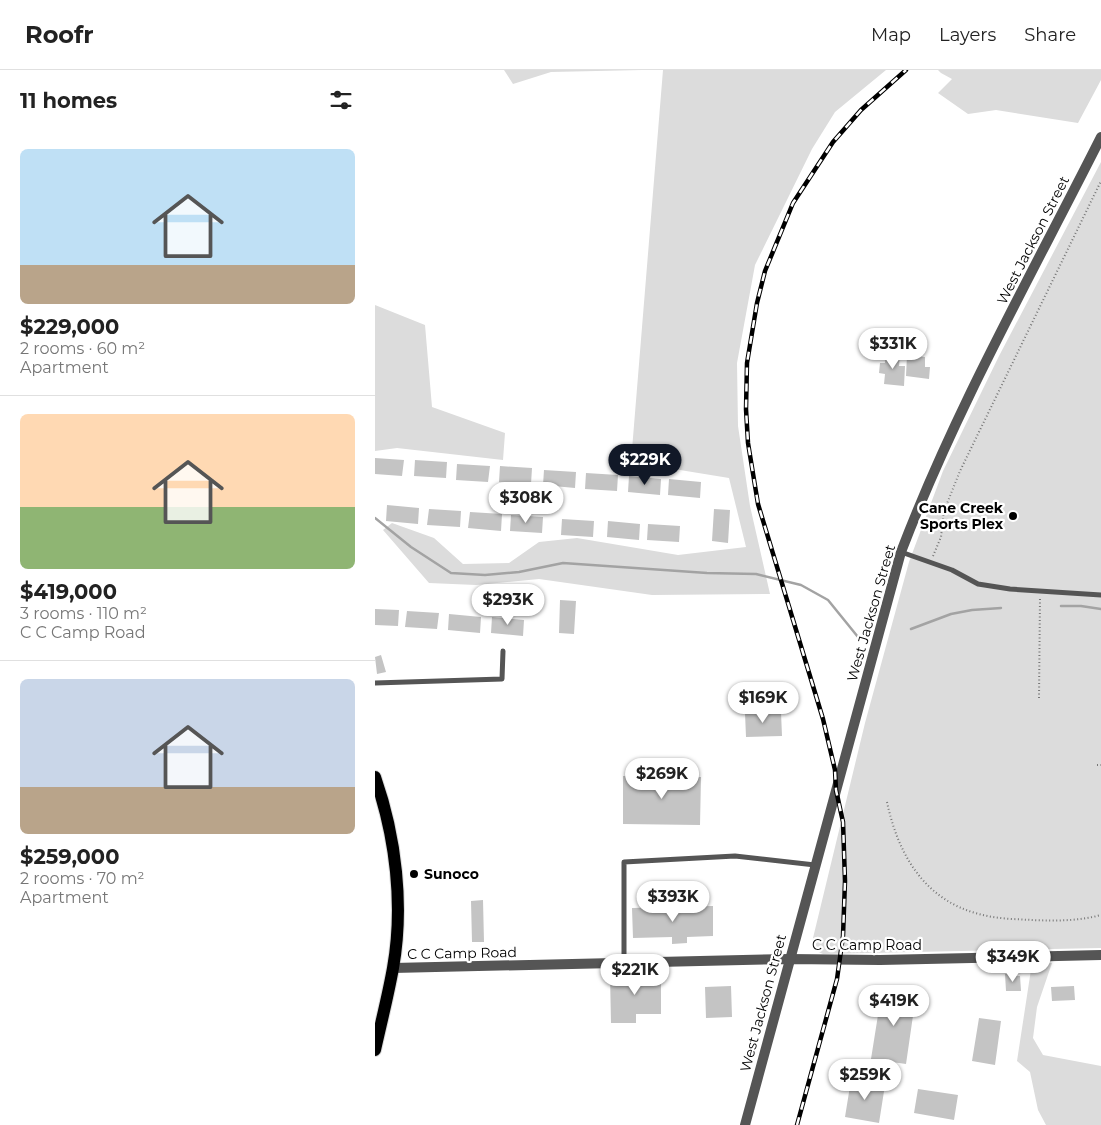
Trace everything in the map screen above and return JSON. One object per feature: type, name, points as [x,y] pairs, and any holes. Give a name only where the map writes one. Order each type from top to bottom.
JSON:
[{"type":"main road","points":[[375,777],[381,794],[393,851],[398,899],[397,934],[393,968],[375,1050]]},
{"type":"street","name":"West Jackson Street","points":[[745,1125],[901,552],[923,495],[955,425],[1101,137]]},
{"type":"street","name":"C C Camp Road","points":[[393,968],[789,959],[880,960],[1101,955]]},
{"type":"lane","points":[[901,552],[952,570],[978,584],[1010,589],[1101,595]]},
{"type":"lane","points":[[375,683],[502,679],[503,651]]},
{"type":"lane","points":[[623,963],[624,862],[735,856],[815,866]]},
{"type":"path","points":[[932,558],[941,537],[944,511],[960,471],[1101,181]]},
{"type":"path","points":[[1039,698],[1040,594]]},
{"type":"path","points":[[887,802],[895,835],[907,861],[926,883],[957,906],[979,914],[1021,920],[1070,920],[1101,915]]},
{"type":"shaded area","points":[[504,70],[642,70],[551,72],[513,84]]},
{"type":"shaded area","points":[[663,70],[886,70],[835,112],[812,149],[755,265],[737,363],[738,426],[750,506],[770,594],[652,595],[539,579],[476,585],[429,583],[383,530],[392,523],[434,538],[463,564],[509,563],[539,542],[577,538],[678,555],[746,547],[729,478],[631,462]]},
{"type":"shaded area","points":[[938,70],[1101,70],[1101,80],[1078,123],[996,110],[968,114],[938,93],[952,79]]},
{"type":"shaded area","name":"Cane Creek Sports Plex","points":[[1101,162],[1101,948],[823,954],[814,950],[813,938],[865,723],[909,562],[943,471],[999,356]]},
{"type":"shaded area","points":[[375,305],[425,325],[432,407],[505,433],[503,460],[397,448],[375,451]]},
{"type":"shaded area","points":[[1032,963],[1052,963],[1037,1007],[1033,1038],[1043,1055],[1101,1066],[1101,1125],[1046,1125],[1038,1110],[1030,1072],[1017,1061]]},
{"type":"building","points":[[886,352],[900,353],[899,366],[905,366],[904,386],[884,384],[885,374],[879,373],[880,363],[885,363]]},
{"type":"building","points":[[907,355],[925,357],[925,367],[930,367],[929,379],[906,376]]},
{"type":"building","points":[[375,458],[404,460],[402,476],[375,474]]},
{"type":"building","points":[[415,460],[447,462],[446,478],[414,476]]},
{"type":"building","points":[[457,464],[490,466],[488,482],[456,480]]},
{"type":"building","points":[[500,466],[532,468],[531,484],[499,482]]},
{"type":"building","points":[[544,470],[576,472],[575,488],[543,485]]},
{"type":"building","points":[[586,473],[618,475],[617,491],[585,489]]},
{"type":"building","points":[[629,476],[661,479],[660,495],[628,492]]},
{"type":"building","points":[[669,479],[701,482],[700,498],[668,495]]},
{"type":"building","points":[[387,505],[419,508],[418,524],[386,521]]},
{"type":"building","points":[[429,509],[461,511],[460,527],[427,525]]},
{"type":"building","points":[[714,509],[730,510],[728,543],[712,541]]},
{"type":"building","points":[[470,512],[502,514],[501,531],[468,528]]},
{"type":"building","points":[[511,515],[543,517],[542,533],[510,531]]},
{"type":"building","points":[[562,519],[594,521],[593,537],[561,535]]},
{"type":"building","points":[[608,521],[640,524],[639,540],[607,537]]},
{"type":"building","points":[[648,524],[680,526],[679,542],[647,540]]},
{"type":"building","points":[[560,600],[576,601],[574,634],[559,633]]},
{"type":"building","points":[[375,609],[399,610],[398,626],[375,625]]},
{"type":"building","points":[[407,611],[439,613],[437,629],[405,627]]},
{"type":"building","points":[[449,614],[481,617],[480,633],[448,630]]},
{"type":"building","points":[[492,617],[524,620],[523,636],[491,633]]},
{"type":"building","points":[[381,655],[386,672],[377,674],[375,657]]},
{"type":"building","points":[[781,712],[782,736],[746,737],[745,713]]},
{"type":"building","points":[[623,776],[701,777],[700,825],[623,824]]},
{"type":"building","points":[[483,900],[484,942],[472,942],[471,901]]},
{"type":"building","points":[[713,906],[713,936],[687,937],[687,943],[672,944],[672,937],[633,938],[632,908]]},
{"type":"building","points":[[661,973],[661,1014],[636,1014],[636,1023],[611,1023],[610,975]]},
{"type":"building","points":[[1005,974],[1020,976],[1021,991],[1006,991]]},
{"type":"building","points":[[731,986],[732,1017],[706,1018],[705,987]]},
{"type":"building","points":[[1074,986],[1075,1000],[1052,1001],[1051,987]]},
{"type":"building","points":[[882,990],[916,995],[906,1064],[871,1059]]},
{"type":"building","points":[[979,1018],[1001,1021],[995,1065],[972,1061]]},
{"type":"building","points":[[851,1080],[885,1085],[879,1123],[845,1117]]},
{"type":"building","points":[[918,1089],[958,1095],[954,1120],[914,1113]]},
{"type":"waterway","points":[[375,518],[411,547],[451,573],[485,575],[519,572],[563,563],[707,573],[756,574],[801,585],[828,600],[858,637]]},
{"type":"waterway","points":[[1061,606],[1101,609]]},
{"type":"waterway","points":[[911,629],[951,614],[1001,608]]},
{"type":"railway","points":[[797,1125],[837,979],[843,936],[845,881],[843,822],[836,790],[835,770],[823,719],[758,504],[748,443],[746,409],[747,363],[757,303],[765,271],[793,203],[833,142],[861,110],[906,70]]},
{"type":"place","name":"Cane Creek Sports Plex","points":[[1013,516]]},
{"type":"place","name":"Sunoco","points":[[414,874]]}]
